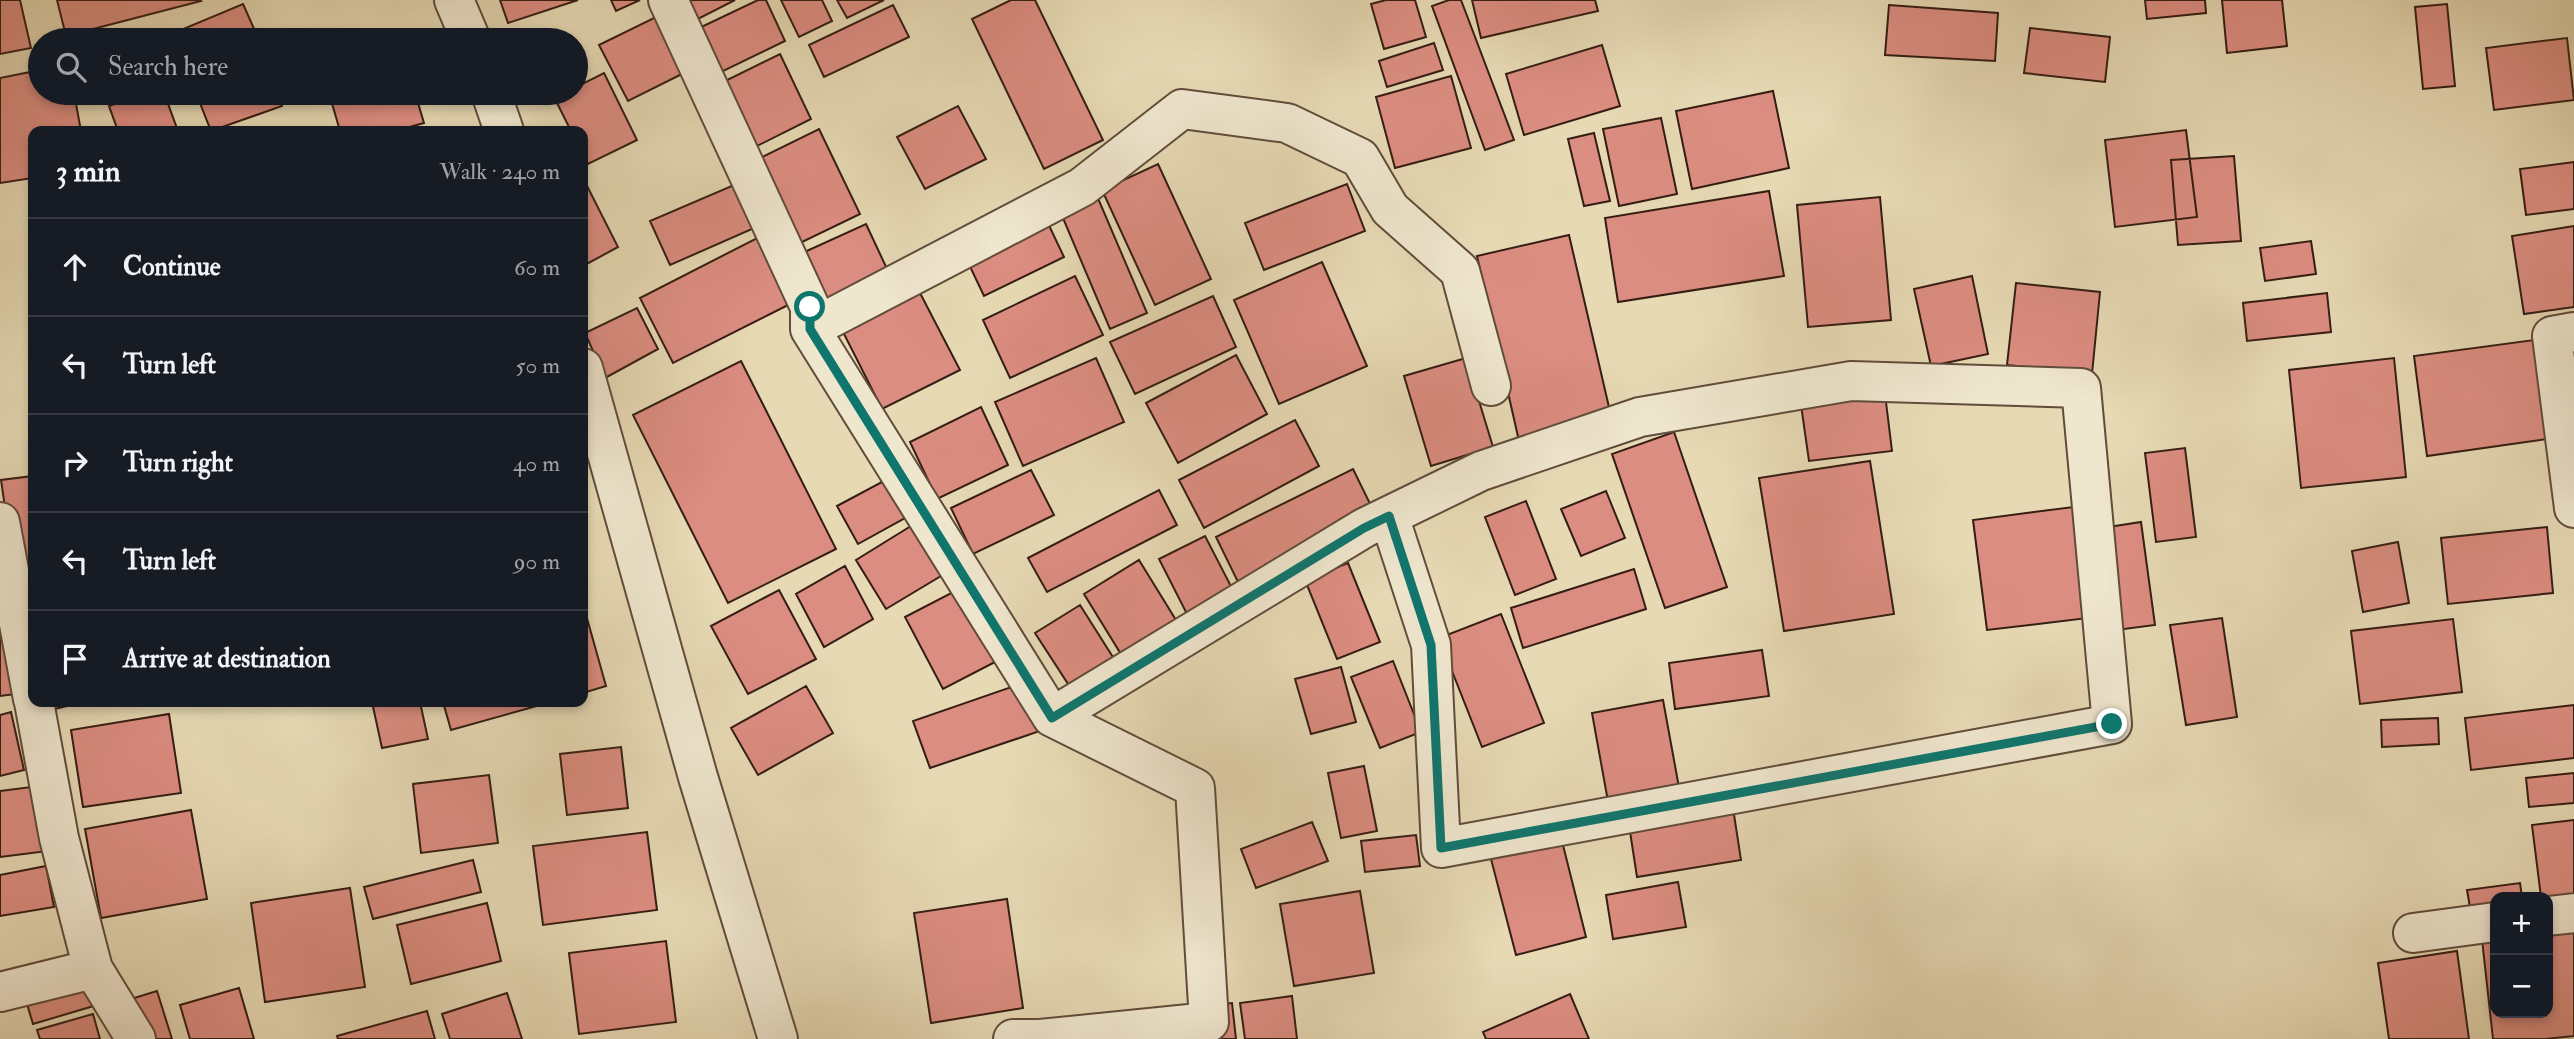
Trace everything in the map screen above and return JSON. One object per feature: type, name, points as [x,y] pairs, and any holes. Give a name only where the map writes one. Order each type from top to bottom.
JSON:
[{"type":"street","points":[[454,0],[466,28]]},
{"type":"street","points":[[668,0],[810,307],[810,329],[1052,718],[1195,788],[1209,1022],[1040,1039],[1013,1039]]},
{"type":"street","points":[[495,105],[502,126]]},
{"type":"street","points":[[810,329],[1083,187],[1182,109],[1287,123],[1360,158],[1390,209],[1460,271],[1490,386]]},
{"type":"street","points":[[2574,332],[2552,336],[2574,508]]},
{"type":"street","points":[[1052,718],[1364,528],[1480,471],[1640,417],[1851,381],[2081,388],[2112,724],[1441,848],[1431,645],[1389,516]]},
{"type":"street","points":[[588,386],[698,777],[778,1039]]},
{"type":"street","points":[[0,522],[28,669]]},
{"type":"street","points":[[35,707],[59,838],[93,969],[136,1039]]},
{"type":"street","points":[[2553,915],[2574,913]]},
{"type":"street","points":[[2413,933],[2490,923]]},
{"type":"street","points":[[0,992],[93,969]]},
{"type":"building","points":[[0,0],[20,0],[28,35],[28,49],[0,54]]},
{"type":"building","points":[[57,0],[201,1],[97,28],[64,28]]},
{"type":"building","points":[[500,0],[578,0],[508,23]]},
{"type":"building","points":[[611,0],[640,0],[616,11]]},
{"type":"building","points":[[688,0],[735,0],[698,19]]},
{"type":"building","points":[[758,0],[766,0],[785,41],[717,74],[695,30]]},
{"type":"building","points":[[781,0],[822,0],[832,21],[799,37]]},
{"type":"building","points":[[837,0],[884,0],[847,18]]},
{"type":"building","points":[[1011,0],[1035,0],[1103,140],[1044,169],[972,19]]},
{"type":"building","points":[[1386,0],[1415,0],[1426,37],[1384,49],[1371,4]]},
{"type":"building","points":[[1449,0],[1461,0],[1514,140],[1485,150],[1432,6]]},
{"type":"building","points":[[1472,0],[1595,0],[1598,11],[1481,38]]},
{"type":"building","points":[[2145,0],[2205,0],[2206,13],[2147,19]]},
{"type":"building","points":[[2222,0],[2282,0],[2287,46],[2227,53]]},
{"type":"building","points":[[243,4],[254,28],[186,28]]},
{"type":"building","points":[[2447,4],[2455,86],[2423,89],[2415,7]]},
{"type":"building","points":[[893,5],[909,37],[824,77],[809,45]]},
{"type":"building","points":[[1889,5],[1998,13],[1995,61],[1885,55]]},
{"type":"building","points":[[660,15],[688,71],[628,101],[599,45]]},
{"type":"building","points":[[2030,28],[2110,37],[2105,82],[2024,73]]},
{"type":"building","points":[[2567,38],[2574,100],[2494,110],[2486,48]]},
{"type":"building","points":[[1434,43],[1443,70],[1387,87],[1379,61]]},
{"type":"building","points":[[1602,45],[1620,106],[1524,135],[1506,74]]},
{"type":"building","points":[[780,54],[811,119],[747,151],[715,86]]},
{"type":"building","points":[[28,72],[28,105],[76,105],[80,126],[28,126],[28,179],[0,183],[0,78]]},
{"type":"building","points":[[604,73],[637,140],[588,164],[588,126],[568,126],[558,105],[588,105],[588,81]]},
{"type":"building","points":[[1451,76],[1471,148],[1395,168],[1376,97]]},
{"type":"building","points":[[1773,91],[1789,168],[1692,189],[1676,111]]},
{"type":"building","points":[[168,105],[176,126],[116,126],[109,106]]},
{"type":"building","points":[[201,105],[282,106],[225,126],[209,126]]},
{"type":"building","points":[[332,105],[419,105],[424,123],[413,126],[339,126]]},
{"type":"building","points":[[958,106],[986,159],[925,189],[897,137]]},
{"type":"building","points":[[1661,118],[1677,194],[1619,206],[1603,129]]},
{"type":"building","points":[[819,129],[860,214],[796,245],[754,161]]},
{"type":"building","points":[[2186,130],[2197,217],[2115,227],[2105,140]]},
{"type":"building","points":[[1594,133],[1610,201],[1584,206],[1568,139]]},
{"type":"building","points":[[2234,156],[2241,241],[2178,245],[2171,160]]},
{"type":"building","points":[[2574,162],[2574,209],[2526,215],[2520,169]]},
{"type":"building","points":[[1158,164],[1211,279],[1155,305],[1102,190]]},
{"type":"building","points":[[741,182],[761,225],[670,265],[650,221]]},
{"type":"building","points":[[1347,184],[1365,231],[1264,270],[1245,223]]},
{"type":"building","points":[[588,188],[618,247],[588,263]]},
{"type":"building","points":[[1769,191],[1784,276],[1618,302],[1605,218]]},
{"type":"building","points":[[1097,196],[1147,313],[1110,329],[1060,211]]},
{"type":"building","points":[[1880,197],[1891,320],[1808,327],[1797,205]]},
{"type":"building","points":[[1045,217],[1064,257],[984,296],[965,256]]},
{"type":"building","points":[[866,224],[888,271],[822,303],[800,254]]},
{"type":"building","points":[[2574,226],[2574,307],[2524,314],[2512,236]]},
{"type":"building","points":[[769,232],[802,298],[673,363],[640,298]]},
{"type":"building","points":[[1569,235],[1612,420],[1519,441],[1477,256]]},
{"type":"building","points":[[2311,241],[2316,274],[2265,281],[2260,248]]},
{"type":"building","points":[[1322,262],[1367,366],[1279,404],[1234,300]]},
{"type":"building","points":[[1075,276],[1103,335],[1010,378],[983,320]]},
{"type":"building","points":[[1972,276],[1988,354],[1931,366],[1914,289]]},
{"type":"building","points":[[2016,283],[2100,292],[2092,374],[2007,365]]},
{"type":"building","points":[[919,291],[960,370],[882,409],[842,330]]},
{"type":"building","points":[[2327,293],[2331,332],[2247,341],[2243,303]]},
{"type":"building","points":[[1213,296],[1236,347],[1135,394],[1110,342]]},
{"type":"building","points":[[637,308],[658,349],[605,378],[588,340],[588,332]]},
{"type":"building","points":[[2534,340],[2547,439],[2427,456],[2414,356]]},
{"type":"building","points":[[1236,355],[1267,414],[1178,463],[1146,403]]},
{"type":"building","points":[[1096,358],[1124,422],[1023,466],[995,402]]},
{"type":"building","points":[[1466,358],[1493,447],[1431,466],[1404,376]]},
{"type":"building","points":[[2394,358],[2406,477],[2301,488],[2289,370]]},
{"type":"building","points":[[741,361],[836,549],[728,603],[633,415]]},
{"type":"building","points":[[1885,394],[1892,451],[1809,461],[1801,405]]},
{"type":"building","points":[[981,407],[1008,465],[937,499],[910,442]]},
{"type":"building","points":[[1295,420],[1319,466],[1204,528],[1179,480]]},
{"type":"building","points":[[1674,432],[1727,587],[1665,608],[1612,454]]},
{"type":"building","points":[[2185,448],[2196,537],[2156,542],[2145,453]]},
{"type":"building","points":[[1870,461],[1894,614],[1784,631],[1759,478]]},
{"type":"building","points":[[1353,469],[1375,514],[1238,582],[1216,537]]},
{"type":"building","points":[[1031,470],[1054,515],[973,554],[951,508]]},
{"type":"building","points":[[893,476],[914,513],[858,544],[837,506]]},
{"type":"building","points":[[28,477],[28,575],[15,576],[1,480]]},
{"type":"building","points":[[1159,490],[1177,525],[1047,592],[1028,558]]},
{"type":"building","points":[[1606,491],[1625,538],[1581,556],[1561,509]]},
{"type":"building","points":[[1526,501],[1556,579],[1515,595],[1485,517]]},
{"type":"building","points":[[2073,507],[2088,618],[1987,630],[1973,520]]},
{"type":"building","points":[[919,521],[951,570],[886,609],[856,560]]},
{"type":"building","points":[[2141,522],[2155,625],[2117,630],[2102,528]]},
{"type":"building","points":[[2547,527],[2553,593],[2448,604],[2441,538]]},
{"type":"building","points":[[1205,536],[1236,596],[1190,620],[1159,559]]},
{"type":"building","points":[[2398,542],[2409,603],[2363,612],[2352,551]]},
{"type":"building","points":[[1139,560],[1179,625],[1124,659],[1084,594]]},
{"type":"building","points":[[1348,563],[1380,642],[1337,659],[1305,580]]},
{"type":"building","points":[[845,566],[873,619],[824,647],[796,594]]},
{"type":"building","points":[[1634,569],[1646,609],[1523,648],[1511,608]]},
{"type":"building","points":[[779,590],[816,659],[748,694],[711,626]]},
{"type":"building","points":[[957,590],[995,662],[943,689],[905,617]]},
{"type":"building","points":[[1080,605],[1116,662],[1072,690],[1035,633]]},
{"type":"building","points":[[0,607],[16,694],[0,696]]},
{"type":"building","points":[[1501,614],[1544,723],[1482,747],[1439,638]]},
{"type":"building","points":[[2222,618],[2237,717],[2186,725],[2170,625]]},
{"type":"building","points":[[2453,619],[2462,692],[2360,704],[2351,631]]},
{"type":"building","points":[[588,622],[606,686],[588,691]]},
{"type":"building","points":[[1762,650],[1769,696],[1675,709],[1669,663]]},
{"type":"building","points":[[1393,661],[1421,732],[1380,748],[1351,677]]},
{"type":"building","points":[[1341,667],[1356,722],[1311,734],[1295,679]]},
{"type":"building","points":[[1023,683],[1040,731],[930,768],[913,721]]},
{"type":"building","points":[[806,686],[833,733],[758,775],[731,728]]},
{"type":"building","points":[[1663,700],[1680,793],[1609,807],[1592,713]]},
{"type":"building","points":[[2574,705],[2574,758],[2471,770],[2465,718]]},
{"type":"building","points":[[45,707],[63,707],[46,711]]},
{"type":"building","points":[[373,707],[421,707],[428,739],[382,748]]},
{"type":"building","points":[[444,707],[533,707],[451,730]]},
{"type":"building","points":[[11,712],[24,770],[0,776],[0,715]]},
{"type":"building","points":[[169,714],[181,793],[83,807],[71,730]]},
{"type":"building","points":[[2438,718],[2439,744],[2382,747],[2381,720]]},
{"type":"building","points":[[621,747],[628,808],[567,815],[560,754]]},
{"type":"building","points":[[1364,766],[1377,831],[1341,838],[1328,773]]},
{"type":"building","points":[[2574,773],[2574,803],[2529,807],[2526,778]]},
{"type":"building","points":[[489,775],[498,843],[421,853],[413,784]]},
{"type":"building","points":[[39,786],[48,851],[0,857],[0,791]]},
{"type":"building","points":[[1733,808],[1741,860],[1637,877],[1629,825]]},
{"type":"building","points":[[191,810],[207,899],[101,918],[85,829]]},
{"type":"building","points":[[2574,820],[2574,905],[2553,900],[2553,892],[2540,892],[2532,825]]},
{"type":"building","points":[[1312,822],[1328,861],[1256,888],[1241,849]]},
{"type":"building","points":[[647,832],[657,910],[543,925],[533,846]]},
{"type":"building","points":[[1416,835],[1420,866],[1365,872],[1361,841]]},
{"type":"building","points":[[1562,841],[1586,937],[1516,955],[1491,859]]},
{"type":"building","points":[[473,860],[481,892],[373,919],[364,887]]},
{"type":"building","points":[[46,866],[54,907],[0,916],[0,875]]},
{"type":"building","points":[[1678,882],[1686,927],[1613,939],[1606,895]]},
{"type":"building","points":[[2520,883],[2521,892],[2490,892],[2490,916],[2472,919],[2467,890]]},
{"type":"building","points":[[350,888],[365,987],[265,1002],[251,903]]},
{"type":"building","points":[[1360,891],[1374,973],[1294,986],[1280,904]]},
{"type":"building","points":[[1007,899],[1023,1008],[931,1023],[914,913]]},
{"type":"building","points":[[487,903],[501,961],[411,984],[397,925]]},
{"type":"building","points":[[2574,929],[2574,1036],[2493,1039],[2491,1018],[2553,1018],[2553,931]]},
{"type":"building","points":[[2490,938],[2490,1012],[2482,939]]},
{"type":"building","points":[[666,941],[676,1022],[579,1034],[569,953]]},
{"type":"building","points":[[2457,951],[2469,1039],[2389,1039],[2378,963]]},
{"type":"building","points":[[88,976],[97,1005],[33,1024],[24,994]]},
{"type":"building","points":[[239,988],[254,1039],[190,1039],[180,1005]]},
{"type":"building","points":[[157,991],[172,1039],[118,1039],[108,1006]]},
{"type":"building","points":[[507,993],[522,1039],[450,1039],[442,1014]]},
{"type":"building","points":[[1570,994],[1589,1039],[1486,1039],[1483,1032]]},
{"type":"building","points":[[1292,996],[1297,1039],[1245,1039],[1240,1003]]},
{"type":"building","points":[[1232,1003],[1236,1039],[1196,1039],[1193,1007]]},
{"type":"building","points":[[427,1011],[435,1039],[338,1039],[337,1036]]},
{"type":"building","points":[[93,1014],[100,1039],[40,1039],[37,1030]]},
{"type":"route","points":[[810,307],[810,329],[1052,718],[1364,528],[1389,516],[1431,645],[1441,848],[2112,724]]}]
